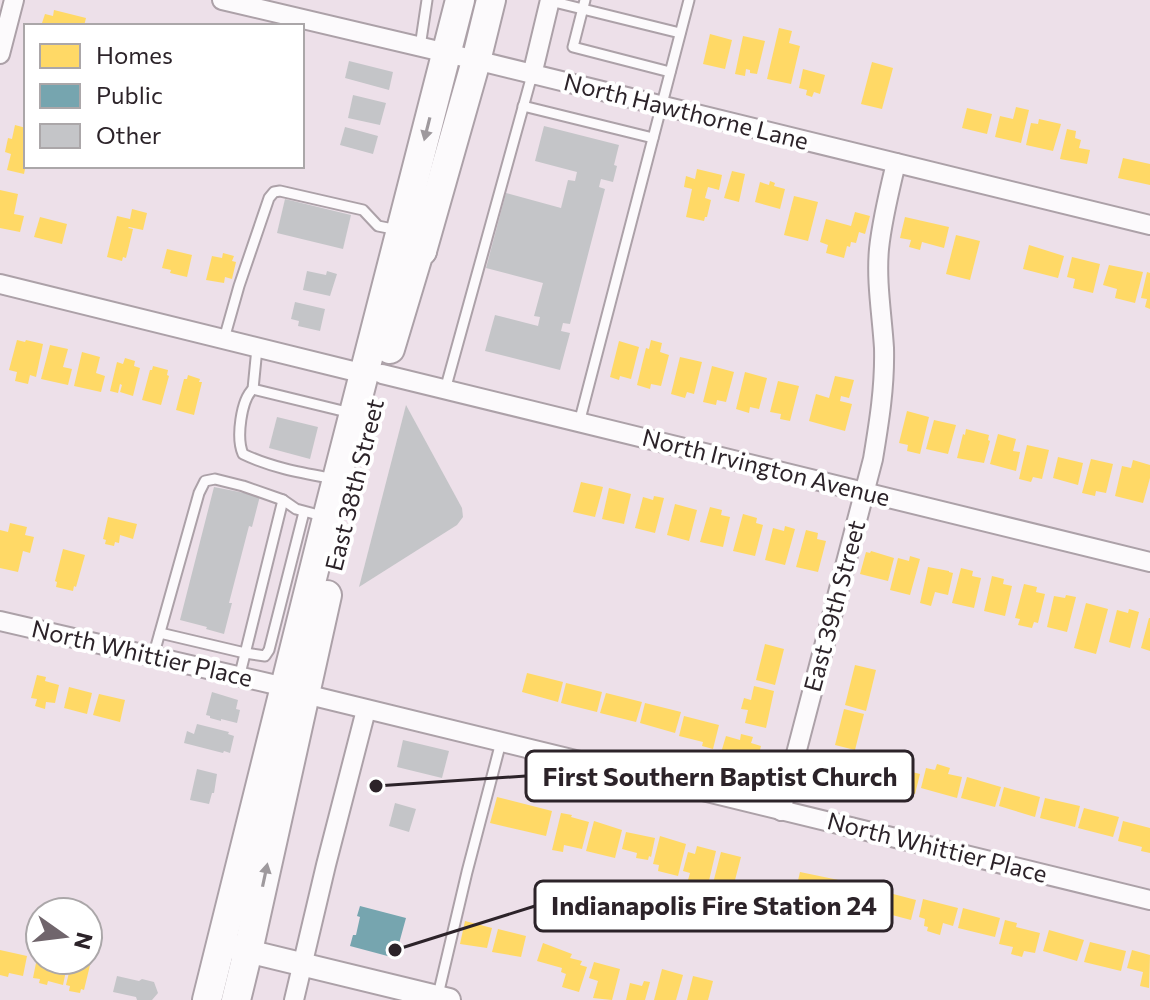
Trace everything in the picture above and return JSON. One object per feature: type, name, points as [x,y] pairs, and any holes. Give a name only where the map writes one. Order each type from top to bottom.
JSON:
[{"type":"main road","name":"East 38th Street","points":[[236,1000],[235,948],[295,690],[328,591],[374,374],[433,50],[460,0]]},
{"type":"main road","name":"East 38th Street","points":[[295,690],[316,515],[338,479],[354,414],[374,374],[423,239],[422,251],[491,0]]},
{"type":"main road","name":"East 38th Street","points":[[207,1000],[235,948]]},
{"type":"street","points":[[0,54],[14,0]]},
{"type":"street","name":"North Hawthorne Lane","points":[[222,0],[1150,225]]},
{"type":"street","points":[[532,75],[550,0]]},
{"type":"street","name":"East 39th Street","points":[[781,811],[879,426],[883,329],[879,250],[896,163]]},
{"type":"street","name":"North Irvington Avenue","points":[[0,284],[1150,562]]},
{"type":"street","name":"North Whittier Place","points":[[0,621],[295,690],[366,710],[1150,900]]},
{"type":"street","points":[[294,1000],[366,710]]},
{"type":"street","points":[[235,948],[444,999]]},
{"type":"lane","points":[[427,0],[433,50]]},
{"type":"lane","points":[[550,0],[584,4],[680,33]]},
{"type":"lane","points":[[579,423],[689,0]]},
{"type":"lane","points":[[584,4],[573,47],[670,72]]},
{"type":"lane","points":[[445,390],[532,75]]},
{"type":"lane","points":[[523,106],[653,138]]},
{"type":"lane","points":[[224,340],[239,286],[269,198],[274,192],[363,210],[378,226],[401,231]]},
{"type":"lane","points":[[257,348],[253,389],[246,399],[238,438],[243,454],[260,462],[338,479]]},
{"type":"lane","points":[[253,389],[354,414]]},
{"type":"lane","points":[[153,657],[199,493],[205,481],[215,479],[243,486],[316,515],[265,656],[160,633]]},
{"type":"lane","points":[[239,678],[283,500]]},
{"type":"lane","points":[[444,999],[467,872],[501,742]]},
{"type":"building: Homes","points":[[54,10],[86,18],[84,24],[42,24],[45,14],[53,16]]},
{"type":"building: Homes","points":[[779,28],[792,31],[789,43],[800,46],[791,84],[767,79]]},
{"type":"building: Homes","points":[[710,34],[732,40],[725,69],[703,64]]},
{"type":"building: Homes","points":[[743,36],[765,41],[757,74],[746,69],[745,76],[735,74]]},
{"type":"building: Homes","points":[[872,62],[893,68],[882,109],[861,104]]},
{"type":"building: Homes","points":[[803,69],[825,75],[820,94],[814,92],[812,97],[806,95],[807,90],[799,88]]},
{"type":"building: Homes","points":[[1016,107],[1029,110],[1021,143],[995,137],[1000,116],[1013,119]]},
{"type":"building: Homes","points":[[967,108],[992,114],[987,134],[962,128]]},
{"type":"building: Homes","points":[[1039,119],[1061,124],[1053,151],[1026,145],[1031,123],[1038,124]]},
{"type":"building: Homes","points":[[15,125],[24,127],[24,174],[7,170],[11,154],[5,152],[8,138],[12,139]]},
{"type":"building: Homes","points":[[1067,129],[1076,131],[1075,138],[1081,140],[1079,148],[1090,150],[1087,164],[1060,159]]},
{"type":"building: Homes","points":[[1123,158],[1150,164],[1150,185],[1118,178]]},
{"type":"building: Homes","points":[[697,169],[722,175],[719,190],[708,187],[705,198],[711,200],[704,221],[686,217],[692,189],[684,187],[686,176],[695,179]]},
{"type":"building: Homes","points":[[732,171],[745,174],[739,202],[724,198]]},
{"type":"building: Homes","points":[[770,181],[775,183],[774,186],[785,189],[780,209],[755,202],[760,182],[769,185]]},
{"type":"building: Homes","points":[[0,190],[18,194],[14,214],[24,216],[20,232],[0,228]]},
{"type":"building: Homes","points":[[794,196],[818,202],[808,241],[784,235]]},
{"type":"building: Homes","points":[[132,209],[147,213],[143,230],[128,228],[133,229],[126,258],[123,257],[122,261],[107,257],[117,216],[130,219]]},
{"type":"building: Homes","points":[[855,212],[870,216],[865,234],[859,232],[856,243],[851,242],[850,247],[847,246],[844,258],[826,253],[828,245],[820,242],[826,219],[851,226]]},
{"type":"building: Homes","points":[[40,217],[67,224],[62,244],[34,237]]},
{"type":"building: Homes","points":[[905,217],[949,227],[944,248],[922,242],[920,250],[909,247],[911,240],[900,238]]},
{"type":"building: Homes","points":[[956,235],[980,241],[970,280],[946,274]]},
{"type":"building: Homes","points":[[1029,245],[1064,256],[1058,278],[1023,269]]},
{"type":"building: Homes","points":[[167,249],[192,255],[187,277],[162,268]]},
{"type":"building: Homes","points":[[223,253],[234,256],[232,261],[236,262],[232,279],[225,277],[224,283],[206,280],[212,256],[222,258]]},
{"type":"building: Homes","points":[[1072,257],[1100,264],[1093,293],[1073,288],[1075,279],[1067,277]]},
{"type":"building: Homes","points":[[1109,265],[1143,272],[1135,303],[1115,298],[1117,289],[1103,285]]},
{"type":"building: Homes","points":[[1147,272],[1150,273],[1150,309],[1145,307],[1147,299],[1141,298]]},
{"type":"building: Homes","points":[[17,340],[43,344],[36,377],[30,375],[28,384],[15,381],[17,372],[9,370]]},
{"type":"building: Homes","points":[[651,340],[662,343],[660,352],[669,355],[661,386],[651,384],[650,389],[637,385]]},
{"type":"building: Homes","points":[[619,341],[639,347],[631,379],[610,377]]},
{"type":"building: Homes","points":[[50,345],[68,349],[63,367],[72,369],[68,385],[41,379]]},
{"type":"building: Homes","points":[[82,352],[100,357],[96,373],[105,376],[101,392],[74,386]]},
{"type":"building: Homes","points":[[680,357],[702,362],[694,394],[687,392],[685,398],[671,394]]},
{"type":"building: Homes","points":[[125,358],[135,361],[134,366],[140,368],[133,396],[120,392],[120,384],[118,393],[110,391],[117,362],[123,364]]},
{"type":"building: Homes","points":[[153,366],[168,370],[161,405],[142,400]]},
{"type":"building: Homes","points":[[712,366],[734,372],[726,402],[717,400],[716,405],[703,402]]},
{"type":"building: Homes","points":[[745,372],[767,378],[759,409],[750,407],[749,413],[736,409]]},
{"type":"building: Homes","points":[[188,375],[202,382],[194,415],[176,410],[184,379]]},
{"type":"building: Homes","points":[[835,376],[854,380],[849,398],[841,396],[840,401],[852,404],[845,431],[809,421],[816,394],[829,398]]},
{"type":"building: Homes","points":[[778,381],[799,386],[790,421],[780,419],[781,414],[770,412]]},
{"type":"building: Homes","points":[[907,411],[929,417],[920,454],[907,451],[908,445],[899,443]]},
{"type":"building: Homes","points":[[934,420],[956,425],[948,454],[926,449]]},
{"type":"building: Homes","points":[[966,429],[989,435],[984,463],[957,458]]},
{"type":"building: Homes","points":[[998,434],[1016,439],[1013,451],[1020,452],[1016,471],[990,464]]},
{"type":"building: Homes","points":[[1027,445],[1049,450],[1042,479],[1033,477],[1031,482],[1019,479]]},
{"type":"building: Homes","points":[[1058,457],[1083,463],[1078,485],[1053,478]]},
{"type":"building: Homes","points":[[1091,459],[1113,464],[1106,493],[1096,491],[1095,496],[1082,493]]},
{"type":"building: Homes","points":[[1133,460],[1150,465],[1143,503],[1115,496],[1122,466],[1131,468]]},
{"type":"building: Homes","points":[[581,482],[603,487],[595,517],[573,512]]},
{"type":"building: Homes","points":[[609,488],[631,494],[624,524],[602,519]]},
{"type":"building: Homes","points":[[654,496],[664,498],[655,533],[635,528],[643,497],[653,500]]},
{"type":"building: Homes","points":[[675,504],[697,510],[689,541],[667,535]]},
{"type":"building: Homes","points":[[710,507],[722,510],[721,515],[730,517],[723,547],[700,542]]},
{"type":"building: Homes","points":[[743,514],[757,518],[756,523],[763,525],[755,556],[733,551]]},
{"type":"building: Homes","points":[[108,517],[137,524],[133,539],[120,535],[119,543],[115,542],[114,546],[105,544],[106,540],[103,539]]},
{"type":"building: Homes","points":[[10,523],[27,527],[25,535],[34,537],[30,553],[23,551],[18,572],[0,568],[0,530],[8,532]]},
{"type":"building: Homes","points":[[785,526],[795,529],[785,565],[765,560],[773,528],[784,531]]},
{"type":"building: Homes","points":[[806,530],[818,533],[817,539],[826,541],[818,572],[796,567]]},
{"type":"building: Homes","points":[[63,549],[85,555],[73,591],[56,587]]},
{"type":"building: Homes","points":[[866,552],[894,558],[888,581],[860,574]]},
{"type":"building: Homes","points":[[910,556],[920,559],[910,595],[890,590],[898,558],[909,561]]},
{"type":"building: Homes","points":[[928,567],[953,573],[948,595],[935,592],[931,606],[920,603]]},
{"type":"building: Homes","points":[[961,568],[973,571],[972,576],[981,578],[974,608],[952,603]]},
{"type":"building: Homes","points":[[992,576],[1004,579],[1003,584],[1012,586],[1005,616],[984,611]]},
{"type":"building: Homes","points":[[1024,584],[1037,587],[1036,592],[1045,594],[1038,623],[1034,622],[1032,628],[1018,625],[1020,619],[1015,618]]},
{"type":"building: Homes","points":[[1066,595],[1076,597],[1067,632],[1047,627],[1054,596],[1065,598]]},
{"type":"building: Homes","points":[[1086,603],[1108,609],[1096,654],[1074,648]]},
{"type":"building: Homes","points":[[1129,609],[1139,612],[1130,648],[1109,642],[1117,610],[1128,613]]},
{"type":"building: Homes","points":[[1150,618],[1150,651],[1141,648]]},
{"type":"building: Homes","points":[[765,644],[784,649],[775,685],[756,680]]},
{"type":"building: Homes","points":[[855,665],[876,670],[866,711],[845,705]]},
{"type":"building: Homes","points":[[527,673],[563,682],[558,702],[522,692]]},
{"type":"building: Homes","points":[[37,675],[59,685],[55,703],[46,702],[45,709],[35,706],[37,699],[31,698]]},
{"type":"building: Homes","points":[[566,683],[602,692],[597,712],[561,703]]},
{"type":"building: Homes","points":[[754,686],[774,691],[766,728],[745,723],[748,710],[741,709],[744,698],[751,700]]},
{"type":"building: Homes","points":[[69,687],[92,693],[87,714],[64,708]]},
{"type":"building: Homes","points":[[606,693],[642,702],[636,722],[600,713]]},
{"type":"building: Homes","points":[[99,694],[125,700],[120,722],[93,715]]},
{"type":"building: Homes","points":[[645,703],[681,712],[675,733],[640,723]]},
{"type":"building: Homes","points":[[844,709],[864,714],[855,750],[835,745]]},
{"type":"building: Homes","points":[[684,716],[719,725],[713,749],[702,746],[703,742],[679,736]]},
{"type":"building: Homes","points":[[741,734],[753,737],[751,743],[761,746],[756,766],[720,756],[726,736],[740,740]]},
{"type":"building: Homes","points":[[937,764],[950,768],[948,774],[962,777],[957,798],[921,788],[926,768],[935,770]]},
{"type":"building: Homes","points":[[884,765],[920,774],[915,794],[879,785]]},
{"type":"building: Homes","points":[[967,777],[1001,787],[995,807],[961,798]]},
{"type":"building: Homes","points":[[1004,787],[1040,797],[1035,817],[999,806]]},
{"type":"building: Homes","points":[[497,797],[552,811],[546,836],[490,823]]},
{"type":"building: Homes","points":[[1045,798],[1080,806],[1075,827],[1040,818]]},
{"type":"building: Homes","points":[[1084,808],[1119,817],[1113,837],[1078,828]]},
{"type":"building: Homes","points":[[561,813],[589,822],[582,849],[564,845],[563,852],[552,850]]},
{"type":"building: Homes","points":[[594,821],[622,830],[615,858],[586,851]]},
{"type":"building: Homes","points":[[1123,821],[1150,828],[1150,853],[1141,851],[1142,847],[1118,841]]},
{"type":"building: Homes","points":[[626,832],[655,838],[648,860],[636,858],[637,853],[622,849]]},
{"type":"building: Homes","points":[[660,836],[686,844],[678,876],[658,871],[659,865],[653,864]]},
{"type":"building: Homes","points":[[697,846],[716,851],[708,885],[688,880],[690,873],[683,871],[688,852],[695,854]]},
{"type":"building: Homes","points":[[721,852],[741,857],[735,880],[741,881],[736,901],[710,895]]},
{"type":"building: Homes","points":[[800,872],[853,883],[848,902],[796,889]]},
{"type":"building: Homes","points":[[878,890],[916,900],[911,920],[873,910]]},
{"type":"building: Homes","points":[[923,899],[958,908],[953,926],[943,923],[940,935],[927,931],[925,919],[919,917]]},
{"type":"building: Homes","points":[[963,908],[1000,918],[995,937],[958,928]]},
{"type":"building: Homes","points":[[1005,920],[1017,923],[1016,927],[1040,933],[1035,953],[1024,951],[1022,957],[1011,954],[1013,947],[999,944]]},
{"type":"building: Homes","points":[[465,921],[492,928],[487,948],[460,944]]},
{"type":"building: Homes","points":[[498,929],[526,936],[521,957],[492,952]]},
{"type":"building: Homes","points":[[1049,930],[1084,940],[1077,961],[1043,951]]},
{"type":"building: Homes","points":[[1090,942],[1126,951],[1121,971],[1084,962]]},
{"type":"building: Homes","points":[[543,943],[572,954],[570,958],[582,961],[580,965],[587,967],[579,992],[562,987],[566,974],[561,972],[562,968],[537,961]]},
{"type":"building: Homes","points":[[0,950],[24,955],[23,976],[0,975]]},
{"type":"building: Homes","points":[[1132,950],[1150,955],[1149,988],[1140,986],[1143,972],[1127,968]]},
{"type":"building: Homes","points":[[594,962],[620,969],[612,1000],[593,998],[598,981],[589,978]]},
{"type":"building: Homes","points":[[662,969],[683,975],[676,1000],[654,1000]]},
{"type":"building: Homes","points":[[65,976],[63,985],[48,981],[47,985],[33,978]]},
{"type":"building: Homes","points":[[68,976],[87,976],[84,990],[81,989],[80,993],[69,991],[70,986],[66,985]]},
{"type":"building: Homes","points":[[693,976],[713,981],[708,1000],[687,1000]]},
{"type":"building: Homes","points":[[644,981],[650,982],[645,1000],[626,1000],[630,983],[642,986]]},
{"type":"building: Public","points":[[360,906],[406,918],[395,958],[350,946],[353,935],[356,935]]},
{"type":"building: Other","points":[[349,61],[393,72],[389,90],[345,78]]},
{"type":"building: Other","points":[[353,95],[386,103],[380,125],[348,118]]},
{"type":"building: Other","points":[[544,126],[619,145],[613,182],[601,179],[599,187],[605,189],[570,324],[563,323],[561,331],[570,333],[560,370],[485,351],[495,315],[538,326],[540,317],[534,316],[543,283],[486,268],[506,193],[561,208],[568,180],[575,181],[577,172],[535,161]]},
{"type":"building: Other","points":[[345,127],[378,136],[373,154],[340,145]]},
{"type":"building: Other","points":[[285,199],[351,215],[343,249],[277,233]]},
{"type":"building: Other","points":[[307,271],[337,274],[330,296],[303,290]]},
{"type":"building: Other","points":[[295,302],[325,309],[320,331],[298,326],[299,321],[291,319]]},
{"type":"building: Other","points":[[406,405],[462,508],[463,517],[457,525],[359,587]]},
{"type":"building: Other","points":[[277,417],[318,427],[310,459],[269,448]]},
{"type":"building: Other","points":[[214,487],[260,496],[252,527],[249,526],[224,634],[180,620]]},
{"type":"building: Other","points":[[212,692],[238,700],[236,709],[240,710],[237,723],[206,715]]},
{"type":"building: Other","points":[[197,724],[234,736],[230,753],[184,743],[187,731],[194,734]]},
{"type":"building: Other","points":[[403,740],[449,751],[442,778],[397,767]]},
{"type":"building: Other","points":[[197,769],[217,774],[209,804],[190,800]]},
{"type":"building: Other","points":[[395,803],[416,809],[409,832],[389,826]]},
{"type":"building: Other","points":[[117,976],[154,982],[158,993],[152,1000],[137,1000],[136,997],[113,992]]},
{"type":"place","name":"First Southern Baptist Church","points":[[376,786]]},
{"type":"place","name":"Indianapolis Fire Station 24","points":[[395,950]]}]
